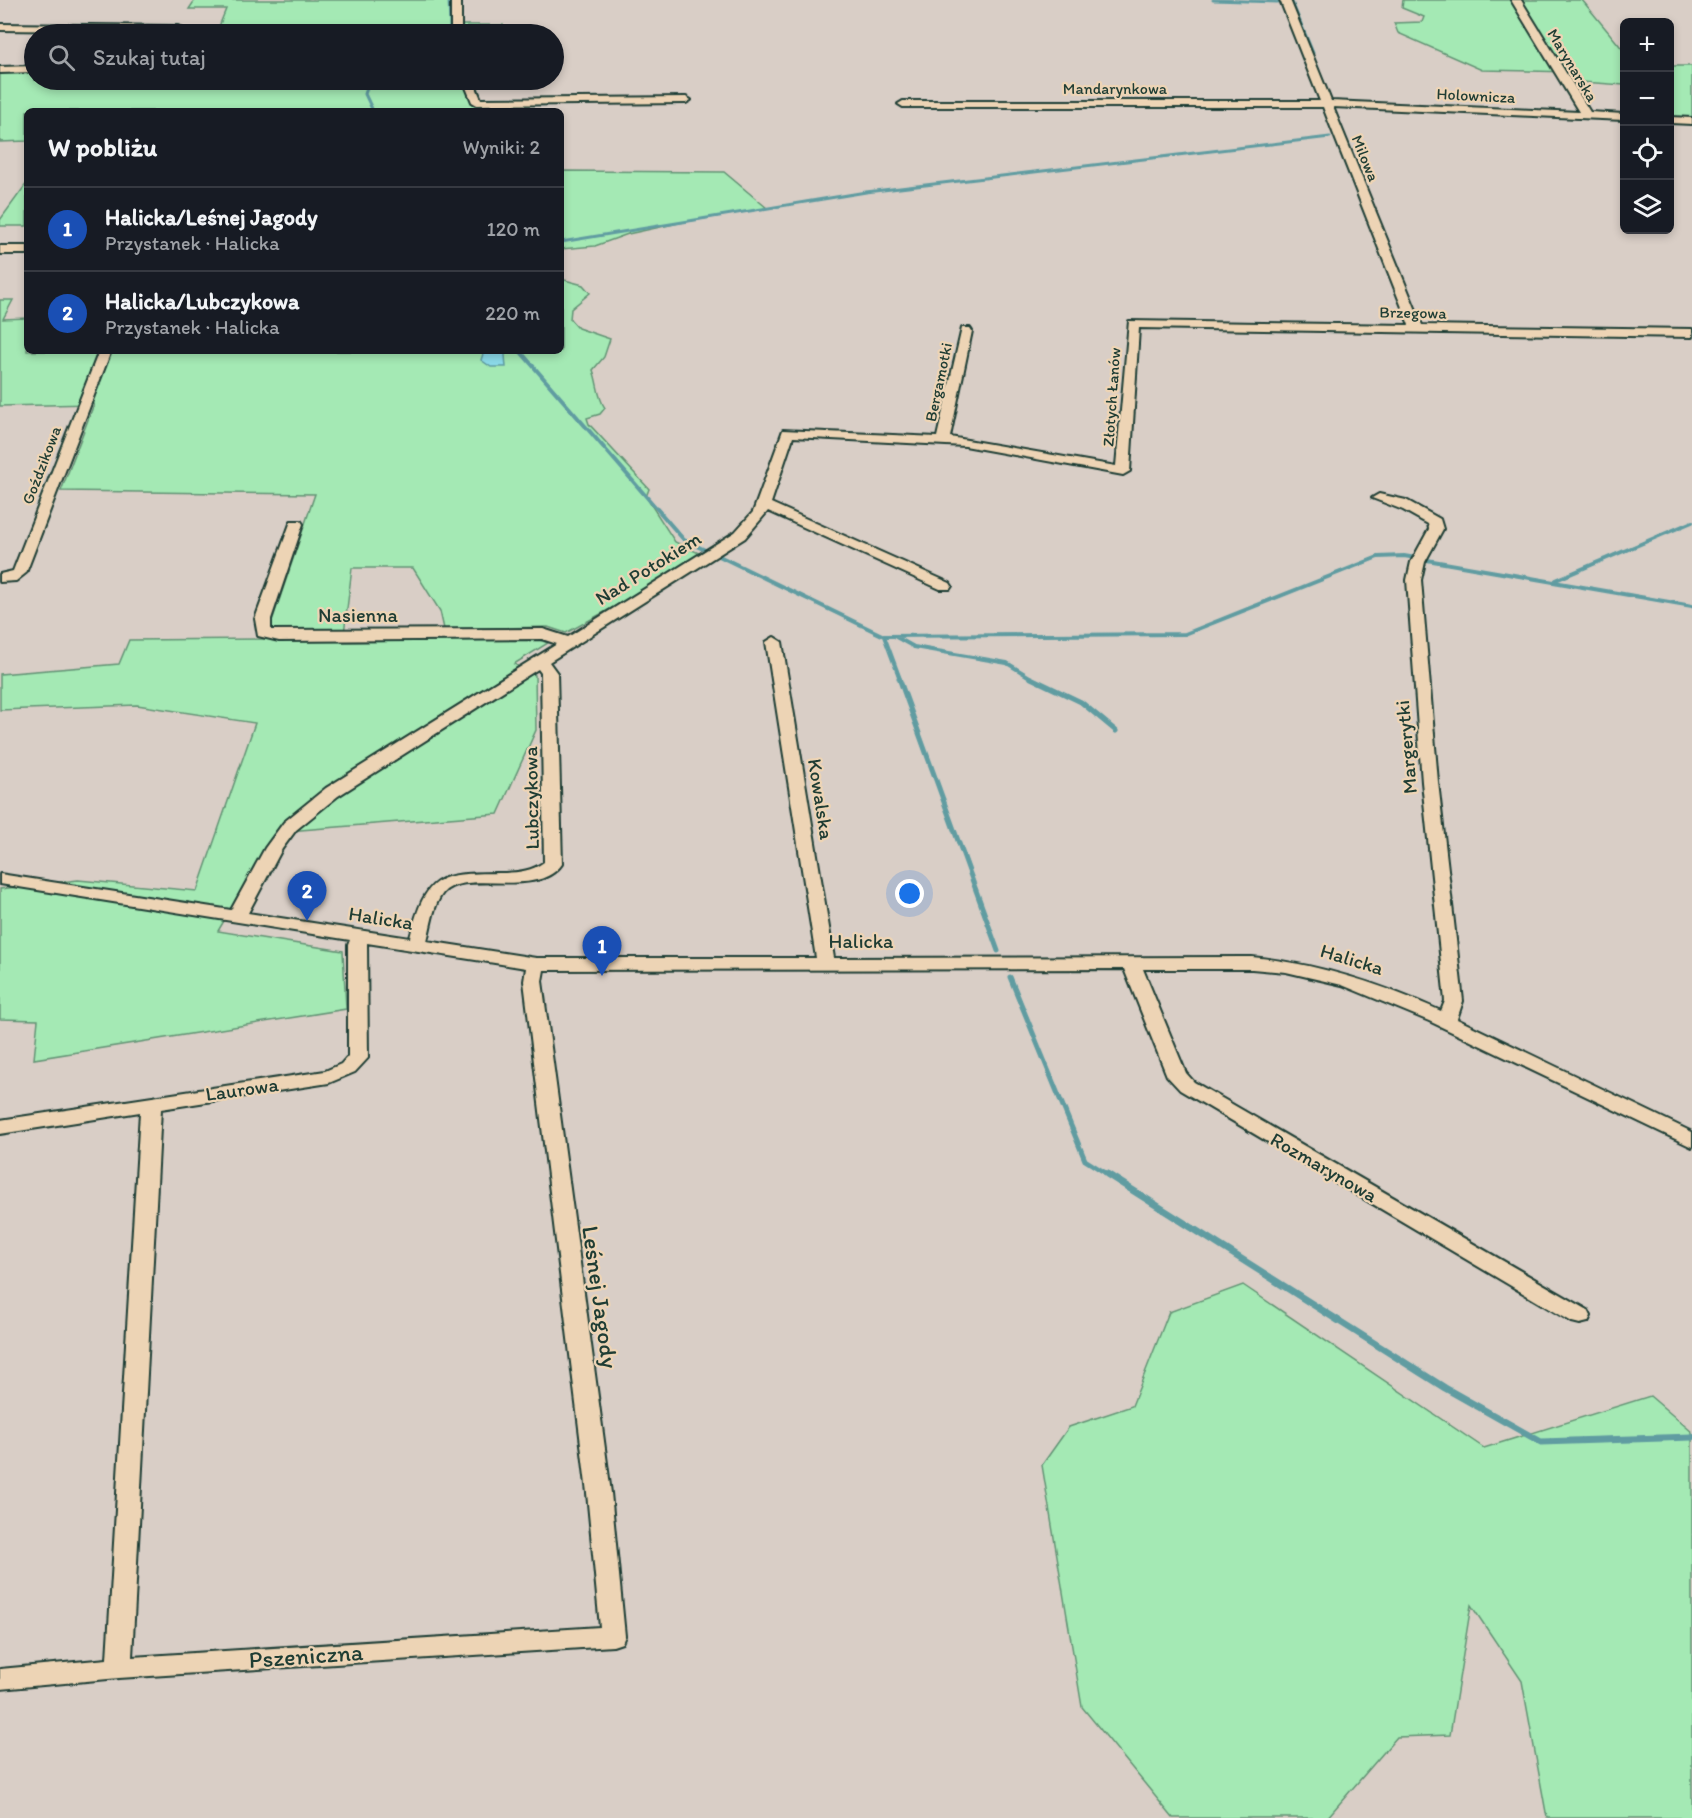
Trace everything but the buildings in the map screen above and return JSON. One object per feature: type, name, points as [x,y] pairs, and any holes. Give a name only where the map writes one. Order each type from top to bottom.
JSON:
[{"type":"street","points":[[456,0],[456,24]]},
{"type":"street","name":"Milowa","points":[[1285,0],[1417,329]]},
{"type":"street","name":"Marynarska","points":[[1516,0],[1586,115]]},
{"type":"street","points":[[0,27],[24,27]]},
{"type":"street","points":[[0,70],[24,69]]},
{"type":"street","points":[[472,90],[477,102],[686,100]]},
{"type":"street","name":"Mandarynkowa","points":[[903,104],[1327,104]]},
{"type":"street","name":"Holownicza","points":[[1327,104],[1620,117]]},
{"type":"street","points":[[1674,120],[1692,121]]},
{"type":"street","points":[[0,250],[24,250]]},
{"type":"street","name":"Brzegowa","points":[[1133,324],[1692,333]]},
{"type":"street","name":"Złotych Łanów","points":[[1123,471],[1133,324]]},
{"type":"street","name":"Bergamotki","points":[[943,440],[966,331]]},
{"type":"street","name":"Goździkowa","points":[[0,578],[11,578],[19,573],[104,354]]},
{"type":"street","name":"Nad Potokiem","points":[[236,918],[274,848],[290,826],[332,792],[568,642],[665,585],[740,535],[763,505],[788,433],[965,442],[1123,471]]},
{"type":"street","name":"Margerytki","points":[[1384,498],[1435,522],[1436,529],[1418,562],[1414,580],[1430,782],[1455,1001],[1446,1022]]},
{"type":"street","points":[[763,505],[778,508],[945,586]]},
{"type":"street","name":"Nasienna","points":[[296,524],[263,619],[263,633],[279,636],[543,634],[568,642]]},
{"type":"street","name":"Kowalska","points":[[774,642],[826,963]]},
{"type":"street","name":"Lubczykowa","points":[[417,946],[434,891],[441,884],[533,876],[547,871],[553,864],[549,673],[544,666],[536,662]]},
{"type":"street","name":"Halicka","points":[[0,879],[536,964],[1252,963],[1322,972],[1380,991],[1692,1140]]},
{"type":"street","name":"Laurowa","points":[[0,1127],[151,1102],[329,1077],[348,1068],[358,1058],[357,945],[361,938]]},
{"type":"street","name":"Rozmarynowa","points":[[1131,963],[1177,1076],[1187,1086],[1580,1316]]},
{"type":"street","name":"Leśnej Jagody","points":[[536,964],[533,981],[598,1493],[613,1636]]},
{"type":"street","points":[[119,1668],[151,1102]]},
{"type":"street","name":"Pszeniczna","points":[[0,1679],[119,1668],[613,1636]]},
{"type":"green space","points":[[195,0],[449,0],[450,24],[220,24],[226,9],[189,9]]},
{"type":"green space","points":[[1403,0],[1582,0],[1620,46],[1620,85],[1582,82],[1573,72],[1482,70],[1398,33],[1394,23],[1422,22],[1424,17],[1402,8]]},
{"type":"green space","points":[[1674,66],[1692,66],[1692,118],[1674,117]]},
{"type":"green space","points":[[0,72],[24,72],[24,90],[479,90],[484,108],[24,108],[24,141],[0,142]]},
{"type":"green space","points":[[564,171],[724,172],[767,208],[628,234],[595,246],[564,249]]},
{"type":"green space","points":[[24,187],[24,226],[0,226],[0,220]]},
{"type":"green space","points":[[564,280],[583,285],[590,293],[571,309],[570,319],[578,328],[610,339],[604,357],[593,370],[600,399],[605,408],[600,414],[587,418],[589,424],[649,489],[646,497],[675,542],[701,554],[643,591],[566,633],[548,627],[444,629],[440,611],[413,568],[352,568],[343,642],[537,639],[548,643],[514,664],[535,675],[536,730],[498,814],[276,832],[218,931],[343,951],[346,1009],[34,1059],[38,1020],[0,1019],[0,889],[78,880],[197,891],[255,723],[137,705],[0,710],[0,674],[119,664],[129,640],[266,639],[315,494],[61,491],[94,404],[0,406],[0,300],[13,300],[3,319],[24,318],[24,354],[564,354]]},
{"type":"green space","points":[[1243,1285],[1484,1448],[1650,1396],[1692,1432],[1692,1818],[1547,1818],[1522,1681],[1471,1605],[1450,1735],[1397,1737],[1327,1818],[1173,1818],[1082,1707],[1042,1465],[1069,1427],[1132,1406],[1169,1312]]},
{"type":"water","points":[[483,354],[506,354],[506,367],[491,367],[481,360]]},
{"type":"waterway","points":[[449,0],[450,24]]},
{"type":"waterway","points":[[1213,0],[1278,2]]},
{"type":"waterway","points":[[1292,2],[1313,53]]},
{"type":"waterway","points":[[366,90],[365,94],[372,108]]},
{"type":"waterway","points":[[564,242],[866,192],[1330,137]]},
{"type":"waterway","points":[[523,354],[684,540],[705,550]]},
{"type":"waterway","points":[[1556,580],[1692,522]]},
{"type":"waterway","points":[[719,556],[884,636]]},
{"type":"waterway","points":[[884,636],[1185,634],[1378,557],[1404,556],[1692,606]]},
{"type":"waterway","points":[[884,636],[900,679]]},
{"type":"waterway","points":[[896,637],[914,647],[1007,663],[1033,679]]},
{"type":"waterway","points":[[899,678],[998,951]]},
{"type":"waterway","points":[[1033,679],[1081,702],[1116,731]]},
{"type":"waterway","points":[[1010,977],[1085,1160],[1109,1175]]},
{"type":"waterway","points":[[1107,1174],[1445,1388],[1541,1442],[1692,1437]]},
{"type":"place","name":"Halicka/Lubczykowa","points":[[307,921]]},
{"type":"place","name":"Halicka/Leśnej Jagody","points":[[602,976]]}]
